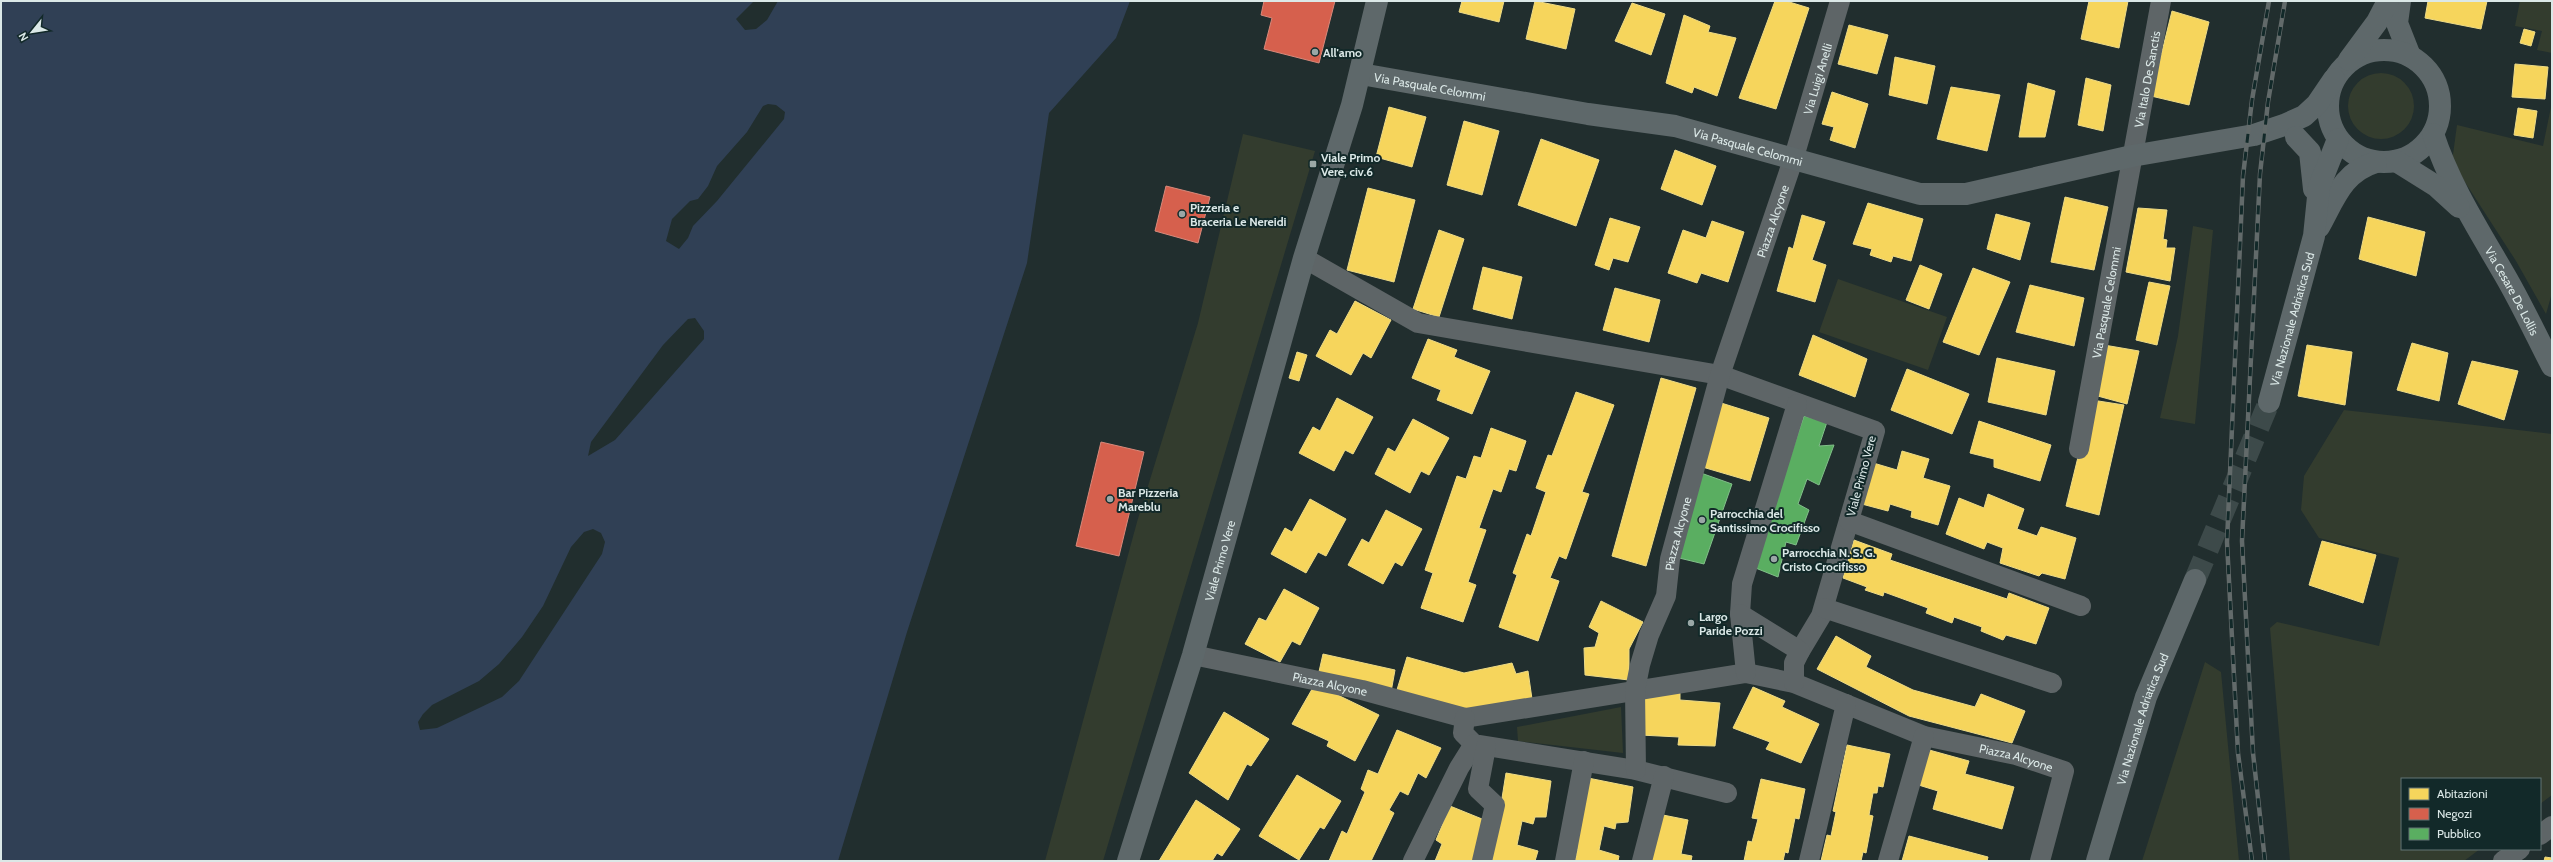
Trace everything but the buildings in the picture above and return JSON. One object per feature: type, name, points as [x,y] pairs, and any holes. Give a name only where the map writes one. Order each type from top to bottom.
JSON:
[{"type":"street","name":"Viale Primo Vere","points":[[1128,861],[1194,655],[1304,258],[1361,74],[1378,1]]},
{"type":"street","name":"Via Luigi Anelli","points":[[1794,157],[1840,1]]},
{"type":"street","name":"Via Italo De Sanctis","points":[[2132,156],[2161,1]]},
{"type":"street","points":[[2348,62],[2362,53],[2378,49],[2394,50],[2410,56],[2422,64],[2432,76],[2438,90],[2440,105],[2438,120],[2433,134],[2417,152],[2386,162],[2351,152],[2336,137],[2329,118],[2327,101],[2334,79],[2377,22],[2388,1]]},
{"type":"street","points":[[2400,1],[2397,23],[2410,56]]},
{"type":"street","name":"Via Pasquale Celommi","points":[[1361,74],[1588,114],[1675,126],[1794,157],[1920,194],[1966,194],[2132,156],[2254,135],[2284,125],[2304,116],[2317,104],[2334,79]]},
{"type":"street","name":"Via Cesare De Lollis","points":[[2433,134],[2442,161],[2482,237],[2508,281],[2552,366]]},
{"type":"street","name":"Via Pasquale Celommi","points":[[2254,135],[2336,137]]},
{"type":"street","points":[[2296,137],[2310,152],[2316,212]]},
{"type":"street","name":"Via Nazionale Adriatica Sud","points":[[2269,402],[2314,236],[2319,187],[2336,137]]},
{"type":"street","name":"Via Pasquale Celommi","points":[[2079,450],[2132,156]]},
{"type":"street","name":"Piazza Alcyone","points":[[1636,770],[1635,690],[1649,635],[1666,596],[1670,559],[1720,375],[1794,157]]},
{"type":"street","name":"Via Cesare De Lollis","points":[[2386,162],[2436,186],[2453,201],[2482,237]]},
{"type":"street","name":"Via Nazionale Adriatica Sud","points":[[2314,236],[2344,182],[2360,167],[2386,162]]},
{"type":"street","points":[[1304,258],[1334,278],[1418,323],[1720,375]]},
{"type":"street","name":"Viale Primo Vere","points":[[1720,375],[1875,431],[1824,608],[1821,616],[1800,651]]},
{"type":"street","points":[[1746,672],[1740,614],[1742,584],[1797,404]]},
{"type":"street","points":[[1849,521],[2081,606]]},
{"type":"street","name":"Via Nazionale Adriatica Sud","points":[[2098,861],[2146,697],[2195,580]]},
{"type":"street","points":[[1824,608],[2052,683]]},
{"type":"street","points":[[1740,614],[1800,651],[1794,663],[1794,683]]},
{"type":"street","name":"Piazza Alcyone","points":[[1194,655],[1362,690],[1464,718],[1746,672],[1794,683],[1924,736],[2016,755],[2064,771],[2040,861]]},
{"type":"street","points":[[1809,861],[1846,704]]},
{"type":"street","points":[[1464,718],[1464,733],[1480,745],[1636,770],[1727,793]]},
{"type":"street","points":[[1888,861],[1924,736]]},
{"type":"street","points":[[1413,861],[1458,768],[1480,745]]},
{"type":"street","points":[[1480,745],[1478,789],[1495,805],[1482,861]]},
{"type":"street","points":[[1565,861],[1584,761]]},
{"type":"street","points":[[1642,861],[1664,776]]},
{"type":"street","points":[[2541,834],[2552,826]]},
{"type":"street","points":[[2503,861],[2519,850]]},
{"type":"green space","points":[[2520,1],[2552,1],[2552,53],[2537,50],[2542,31],[2515,26]]},
{"type":"green space","points":[[2375,73],[2387,73],[2394,75],[2405,82],[2412,93],[2414,106],[2412,119],[2405,130],[2394,137],[2387,139],[2375,139],[2368,137],[2357,130],[2350,119],[2348,112],[2348,100],[2350,93],[2357,82],[2368,75]]},
{"type":"green space","points":[[2552,102],[2552,293],[2546,314],[2516,261],[2452,162],[2457,125],[2543,146]]},
{"type":"green space","points":[[1243,134],[1315,151],[1103,861],[1045,861],[1137,522],[1198,323]]},
{"type":"green space","points":[[2193,226],[2213,230],[2195,424],[2160,418],[2178,336]]},
{"type":"green space","points":[[1838,279],[1947,317],[1928,370],[1819,332]]},
{"type":"green space","points":[[2344,410],[2552,434],[2552,795],[2541,803],[2541,778],[2401,778],[2401,850],[2479,850],[2464,861],[2290,861],[2270,628],[2277,622],[2379,646],[2399,558],[2319,538],[2301,510],[2304,476]]},
{"type":"green space","points":[[2205,662],[2221,672],[2239,861],[2142,861]]},
{"type":"green space","points":[[1621,707],[1623,753],[1518,741],[1517,727]]},
{"type":"water","points":[[1,1],[1130,1],[1116,38],[1049,113],[1027,263],[907,632],[838,861],[1,861]]},
{"type":"pier","points":[[754,1],[778,1],[767,20],[756,29],[745,30],[736,19]]},
{"type":"pier","points":[[768,104],[776,105],[785,112],[784,119],[717,201],[693,226],[688,238],[679,249],[666,241],[672,219],[690,201],[698,199],[708,186],[717,166],[747,132],[763,106]]},
{"type":"pier","points":[[695,318],[704,331],[704,339],[615,440],[588,456],[591,442],[663,345],[688,319]]},
{"type":"pier","points":[[593,529],[601,533],[605,542],[602,554],[519,681],[502,697],[437,728],[420,730],[418,722],[423,714],[432,705],[479,681],[499,664],[522,637],[543,606],[571,547],[584,532]]},
{"type":"tunnel","points":[[2195,580],[2269,402]]},
{"type":"railway","points":[[2252,861],[2238,753],[2227,542],[2243,176],[2252,100],[2269,1]]},
{"type":"railway","points":[[2265,861],[2253,753],[2242,541],[2260,174],[2268,102],[2285,1]]},
{"type":"place","name":"All'amo","points":[[1315,52]]},
{"type":"place","name":"Viale Primo Vere, civ.6","points":[[1313,164]]},
{"type":"place","name":"Pizzeria e Braceria Le Nereidi","points":[[1182,214]]},
{"type":"place","name":"Bar Pizzeria Mareblu","points":[[1110,499]]},
{"type":"place","name":"Parrocchia del Santissimo Crocifisso","points":[[1702,520]]},
{"type":"place","name":"Parrocchia N. S. G. Cristo Crocifisso","points":[[1774,559]]},
{"type":"place","name":"Largo Paride Pozzi","points":[[1691,623]]}]
